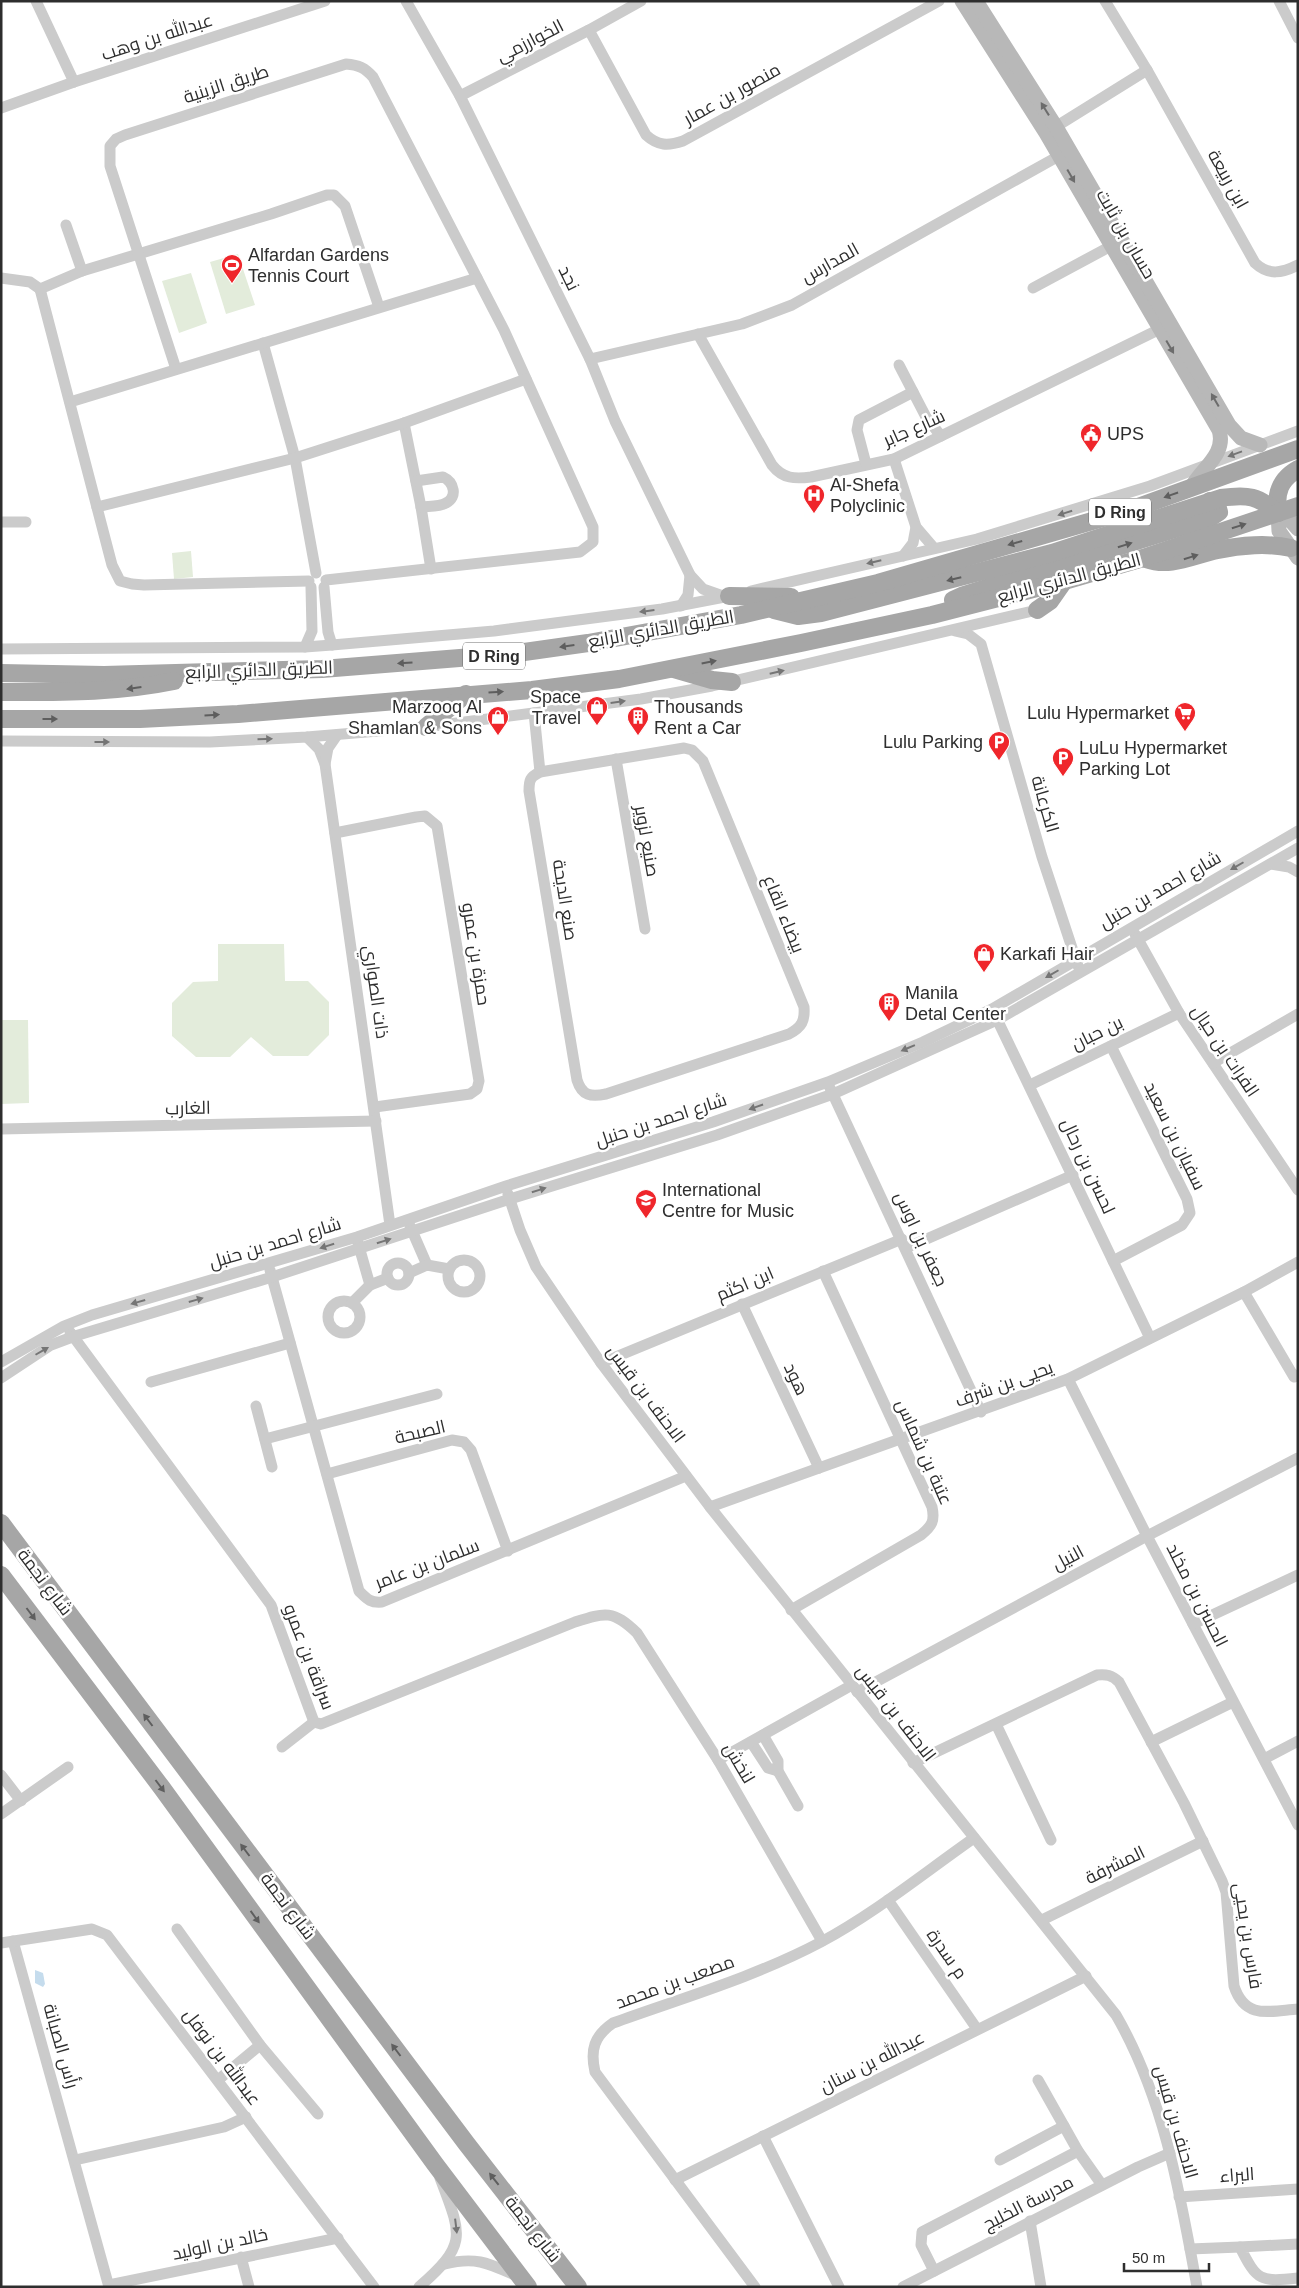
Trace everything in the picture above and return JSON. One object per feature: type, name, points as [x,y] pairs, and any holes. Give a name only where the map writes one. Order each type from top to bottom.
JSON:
[{"type":"main road","name":"الطريق الدائري الرابع","points":[[1,673],[104,675],[322,669],[510,654],[588,643],[821,598],[1130,510],[1298,449]]},
{"type":"main road","points":[[1278,513],[1276,494],[1284,478],[1298,469]]},
{"type":"main road","points":[[770,609],[798,616],[821,613],[1052,553],[1210,500],[1233,496],[1257,498],[1278,513]]},
{"type":"main road","points":[[932,615],[964,595],[1210,518],[1219,512],[1217,505],[1210,500]]},
{"type":"main road","name":"الطريق الدائري الرابع","points":[[1,719],[140,719],[318,708],[576,685],[674,669],[932,615],[1064,581],[1143,558],[1298,506]]},
{"type":"main road","points":[[1143,558],[1163,563],[1225,548],[1274,546],[1294,553]]},
{"type":"main road","points":[[1037,610],[1050,601],[1064,581]]},
{"type":"main road","points":[[729,596],[821,598]]},
{"type":"main road","points":[[674,669],[699,677],[732,682]]},
{"type":"main road","points":[[1,692],[96,692],[126,690],[216,672]]},
{"type":"main road","points":[[426,727],[466,694]]},
{"type":"main road","name":"شارع نجمة","points":[[1,1523],[454,2128],[578,2287]]},
{"type":"main road","name":"شارع نجمة","points":[[1,1575],[162,1788],[404,2122],[526,2283]]},
{"type":"main road","points":[[404,2122],[419,2128],[506,2243],[542,2287]]},
{"type":"street","points":[[36,1],[74,82]]},
{"type":"street","name":"عبدالله بن وهب","points":[[1,108],[298,5],[325,1]]},
{"type":"street","name":"نجد","points":[[406,1],[460,96],[590,359],[619,430],[690,575],[696,583],[711,593],[729,596]]},
{"type":"street","name":"الخوارزمي","points":[[460,96],[589,30],[641,1]]},
{"type":"street","name":"منصور بن عمار","points":[[589,30],[646,135],[661,145],[671,145],[683,141],[939,1]]},
{"type":"street","name":"حسان بن ثابت","points":[[962,1],[1051,130]]},
{"type":"street","name":"حسان بن ثابت","points":[[976,1],[1167,329],[1234,432],[1248,442],[1260,445]]},
{"type":"street","name":"ابن ربيعة","points":[[1105,1],[1147,70],[1255,263],[1261,269],[1269,272],[1279,272],[1298,265]]},
{"type":"street","points":[[1279,1],[1298,38]]},
{"type":"street","name":"طريق الزينية","points":[[139,254],[110,166],[110,146],[116,139],[346,64],[357,65],[366,69],[373,77],[477,278]]},
{"type":"street","points":[[1051,130],[1147,70]]},
{"type":"street","name":"المدارس","points":[[590,359],[742,324],[792,305],[1064,153]]},
{"type":"street","points":[[40,289],[82,271],[271,214],[327,195],[334,195],[345,206],[379,307]]},
{"type":"street","points":[[66,225],[82,271]]},
{"type":"street","points":[[1033,288],[1118,246]]},
{"type":"street","points":[[139,254],[176,369]]},
{"type":"street","points":[[1,278],[30,282],[40,289],[115,574],[120,581],[144,585],[317,582],[580,552],[593,542],[593,527],[526,379],[477,278],[70,402]]},
{"type":"street","name":"حسان بن ثابت","points":[[1167,329],[1221,436],[1220,449],[1195,479],[1191,488]]},
{"type":"street","name":"شارع جابر","points":[[698,334],[777,471],[785,477],[811,478],[894,459],[1167,329]]},
{"type":"street","points":[[263,343],[295,458],[317,582],[332,646]]},
{"type":"street","points":[[899,365],[937,438]]},
{"type":"street","points":[[97,507],[295,458],[404,423],[526,379]]},
{"type":"street","points":[[864,465],[857,426],[859,420],[913,392]]},
{"type":"street","points":[[404,423],[431,569]]},
{"type":"street","name":"الطريق الدائري الرابع","points":[[1,648],[332,646],[494,631],[681,606],[976,539],[1150,486],[1298,432]]},
{"type":"street","points":[[894,459],[916,527],[934,548]]},
{"type":"street","points":[[416,482],[444,477],[454,488],[448,502],[421,507]]},
{"type":"street","points":[[1278,513],[1290,520],[1298,529]]},
{"type":"street","points":[[1278,513],[1279,531],[1294,553]]},
{"type":"street","points":[[1,522],[26,522]]},
{"type":"street","points":[[903,556],[913,543],[916,527]]},
{"type":"street","points":[[681,606],[688,595],[690,575]]},
{"type":"street","points":[[306,647],[312,631],[317,582]]},
{"type":"street","name":"الطريق الدائري الرابع","points":[[1,741],[182,742],[307,738],[426,727],[641,699],[732,682],[1037,610]]},
{"type":"street","points":[[952,631],[968,634],[981,644],[989,622]]},
{"type":"street","name":"الكرعانة","points":[[981,644],[1042,857],[1080,972]]},
{"type":"street","points":[[534,713],[540,772]]},
{"type":"street","name":"ذات الصواري","points":[[325,764],[328,748],[337,735]]},
{"type":"street","name":"ذات الصواري","points":[[307,738],[318,749],[325,764],[390,1225]]},
{"type":"street","name":"بيضاء القاع","points":[[540,772],[684,748],[692,750],[703,761],[804,1007],[803,1023],[789,1034],[606,1094],[595,1096],[586,1094]]},
{"type":"street","name":"صنيع لزوير","points":[[616,759],[644,929]]},
{"type":"street","name":"صنع الديحة","points":[[540,772],[532,776],[529,781],[528,791],[577,1080],[580,1089],[586,1094]]},
{"type":"street","name":"حمزة بن عمرو","points":[[335,833],[424,816],[437,826],[478,1081],[477,1089],[470,1094],[375,1108]]},
{"type":"street","name":"شارع احمد بن حنبل","points":[[5,1360],[64,1326],[92,1315],[356,1237],[506,1186],[713,1122],[828,1082],[922,1042],[992,1009],[1298,831]]},
{"type":"street","name":"شارع احمد بن حنبل","points":[[1,1378],[52,1345],[75,1336],[272,1277],[510,1199],[716,1136],[833,1094],[997,1020],[1298,848]]},
{"type":"street","points":[[1271,864],[1289,866],[1298,872]]},
{"type":"street","points":[[1167,906],[1175,918]]},
{"type":"street","name":"الفرات بن حيال","points":[[1130,927],[1179,1013],[1298,1190]]},
{"type":"street","name":"لحسن بن رحال","points":[[992,1009],[1150,1338]]},
{"type":"street","name":"بن حبان","points":[[1030,1085],[1179,1013]]},
{"type":"street","points":[[1213,1063],[1298,1014]]},
{"type":"street","name":"سفيان بن سعيد","points":[[1111,1046],[1187,1199],[1190,1214],[1182,1225],[1114,1261]]},
{"type":"street","name":"جعفر بن اوس","points":[[828,1082],[981,1412]]},
{"type":"street","name":"الغارب","points":[[1,1129],[376,1121]]},
{"type":"street","name":"ابن اكثم","points":[[601,1363],[823,1270],[904,1243],[1073,1176]]},
{"type":"street","name":"الاحنف بن قيس","points":[[506,1186],[525,1243],[536,1267],[601,1363],[710,1508],[913,1763],[1042,1920],[1116,2015],[1131,2041],[1146,2074],[1170,2153],[1197,2287]]},
{"type":"street","points":[[407,1220],[427,1266]]},
{"type":"street","points":[[356,1237],[370,1285]]},
{"type":"street","name":"يحيى بن شرف","points":[[710,1508],[981,1412],[1068,1379],[1244,1292],[1298,1262]]},
{"type":"street","name":"سلمان بن عامر","points":[[268,1264],[359,1591],[367,1600],[374,1603],[382,1602],[686,1476]]},
{"type":"street","points":[[352,1303],[370,1285],[388,1278],[393,1284],[401,1284],[407,1280],[409,1273],[427,1266],[449,1269]]},
{"type":"street","name":"عتبة بن شماس","points":[[791,1610],[921,1535],[930,1527],[935,1518],[932,1506],[823,1270]]},
{"type":"street","points":[[1244,1292],[1296,1376]]},
{"type":"street","name":"هود","points":[[742,1304],[819,1468]]},
{"type":"street","name":"سراقة بن عمرو","points":[[64,1326],[75,1336],[271,1605],[314,1722],[321,1724],[575,1622],[594,1616],[612,1614]]},
{"type":"street","points":[[151,1382],[290,1343]]},
{"type":"street","points":[[1,1347],[5,1360]]},
{"type":"street","name":"الحسن بن مخلد","points":[[1068,1379],[1232,1702],[1298,1825]]},
{"type":"street","points":[[265,1438],[437,1394]]},
{"type":"street","points":[[256,1406],[272,1467]]},
{"type":"street","name":"الصبحة","points":[[327,1474],[452,1440],[464,1442],[471,1450],[508,1551]]},
{"type":"street","name":"النيل","points":[[718,1760],[1298,1458]]},
{"type":"street","points":[[1192,1624],[1298,1575]]},
{"type":"street","name":"لنخش","points":[[612,1614],[626,1622],[638,1633],[718,1760],[822,1941]]},
{"type":"street","name":"فارس بن يحيى","points":[[913,1763],[1103,1674],[1114,1677],[1119,1682],[1203,1841],[1226,1892],[1234,1986],[1238,1997],[1243,2004],[1257,2011],[1298,2009]]},
{"type":"street","points":[[1151,1742],[1232,1702]]},
{"type":"street","points":[[282,1746],[314,1722]]},
{"type":"street","points":[[996,1724],[1051,1840]]},
{"type":"street","points":[[763,1735],[778,1762],[778,1771],[798,1806]]},
{"type":"street","points":[[1264,1759],[1298,1741]]},
{"type":"street","points":[[751,1742],[768,1768],[778,1771]]},
{"type":"street","points":[[1,1814],[68,1766]]},
{"type":"street","points":[[1,1775],[21,1801]]},
{"type":"street","name":"مصعب بن محمد","points":[[755,2287],[595,2072],[592,2048],[597,2038],[612,2023],[735,1980],[822,1941],[888,1900],[974,1838]]},
{"type":"street","name":"المشرفة","points":[[1042,1920],[1203,1841]]},
{"type":"street","name":"م سدرة","points":[[888,1900],[977,2029]]},
{"type":"street","name":"عبدالله بن نوفل","points":[[7,1942],[92,1929],[107,1936],[374,2287]]},
{"type":"street","points":[[177,1929],[260,2045],[318,2114]]},
{"type":"street","name":"رأس الصبانة","points":[[7,1942],[75,2160],[109,2286]]},
{"type":"street","name":"عبدالله بن سنان","points":[[675,2180],[1086,1976]]},
{"type":"street","points":[[218,2080],[260,2045]]},
{"type":"street","points":[[1038,2080],[1078,2150],[1102,2185]]},
{"type":"street","points":[[75,2160],[224,2127],[246,2118]]},
{"type":"street","points":[[1000,2160],[1064,2126]]},
{"type":"street","points":[[763,2136],[839,2287]]},
{"type":"street","points":[[934,2271],[921,2245],[922,2232],[1078,2150]]},
{"type":"street","name":"مدرسة الخليج","points":[[902,2287],[1102,2185],[1170,2153]]},
{"type":"street","points":[[419,2287],[445,2264],[454,2247],[457,2228],[435,2164]]},
{"type":"street","name":"البراء","points":[[1179,2197],[1298,2188]]},
{"type":"street","points":[[1030,2221],[1041,2287]]},
{"type":"street","name":"خالد بن الوليد","points":[[109,2286],[338,2238]]},
{"type":"street","points":[[1190,2249],[1298,2244]]},
{"type":"street","points":[[1240,2248],[1252,2271],[1260,2277],[1277,2280],[1298,2278]]},
{"type":"street","points":[[241,2257],[249,2287]]},
{"type":"street","points":[[445,2264],[463,2260],[484,2261],[526,2283]]},
{"type":"green space","name":"Alfardan Gardens Tennis Court","points":[[238,254],[255,305],[226,314],[210,262]]},
{"type":"green space","name":"Alfardan Gardens Tennis Court","points":[[191,273],[207,323],[179,333],[162,281]]},
{"type":"green space","points":[[191,551],[193,577],[174,579],[172,553]]},
{"type":"green space","points":[[218,944],[284,944],[285,981],[308,981],[329,1002],[329,1035],[308,1056],[273,1056],[251,1037],[230,1057],[196,1057],[172,1036],[172,1003],[193,982],[218,981]]},
{"type":"green space","points":[[1,1020],[28,1020],[29,1103],[1,1104]]},
{"type":"water","points":[[35,1970],[43,1973],[45,1984],[43,1987],[35,1983]]},
{"type":"place","name":"Alfardan Gardens Tennis Court","points":[[232,284]]},
{"type":"place","name":"UPS","points":[[1091,453]]},
{"type":"place","name":"Al-Shefa Polyclinic","points":[[814,514]]},
{"type":"place","name":"Space Travel","points":[[597,726]]},
{"type":"place","name":"Lulu Hypermarket","points":[[1185,732]]},
{"type":"place","name":"Marzooq Al Shamlan & Sons","points":[[498,736]]},
{"type":"place","name":"Thousands Rent a Car","points":[[638,736]]},
{"type":"place","name":"Lulu Parking","points":[[999,761]]},
{"type":"place","name":"LuLu Hypermarket Parking Lot","points":[[1063,777]]},
{"type":"place","name":"Karkafi Hair","points":[[984,973]]},
{"type":"place","name":"Manila Detal Center","points":[[889,1022]]},
{"type":"place","name":"International Centre for Music","points":[[646,1219]]}]
